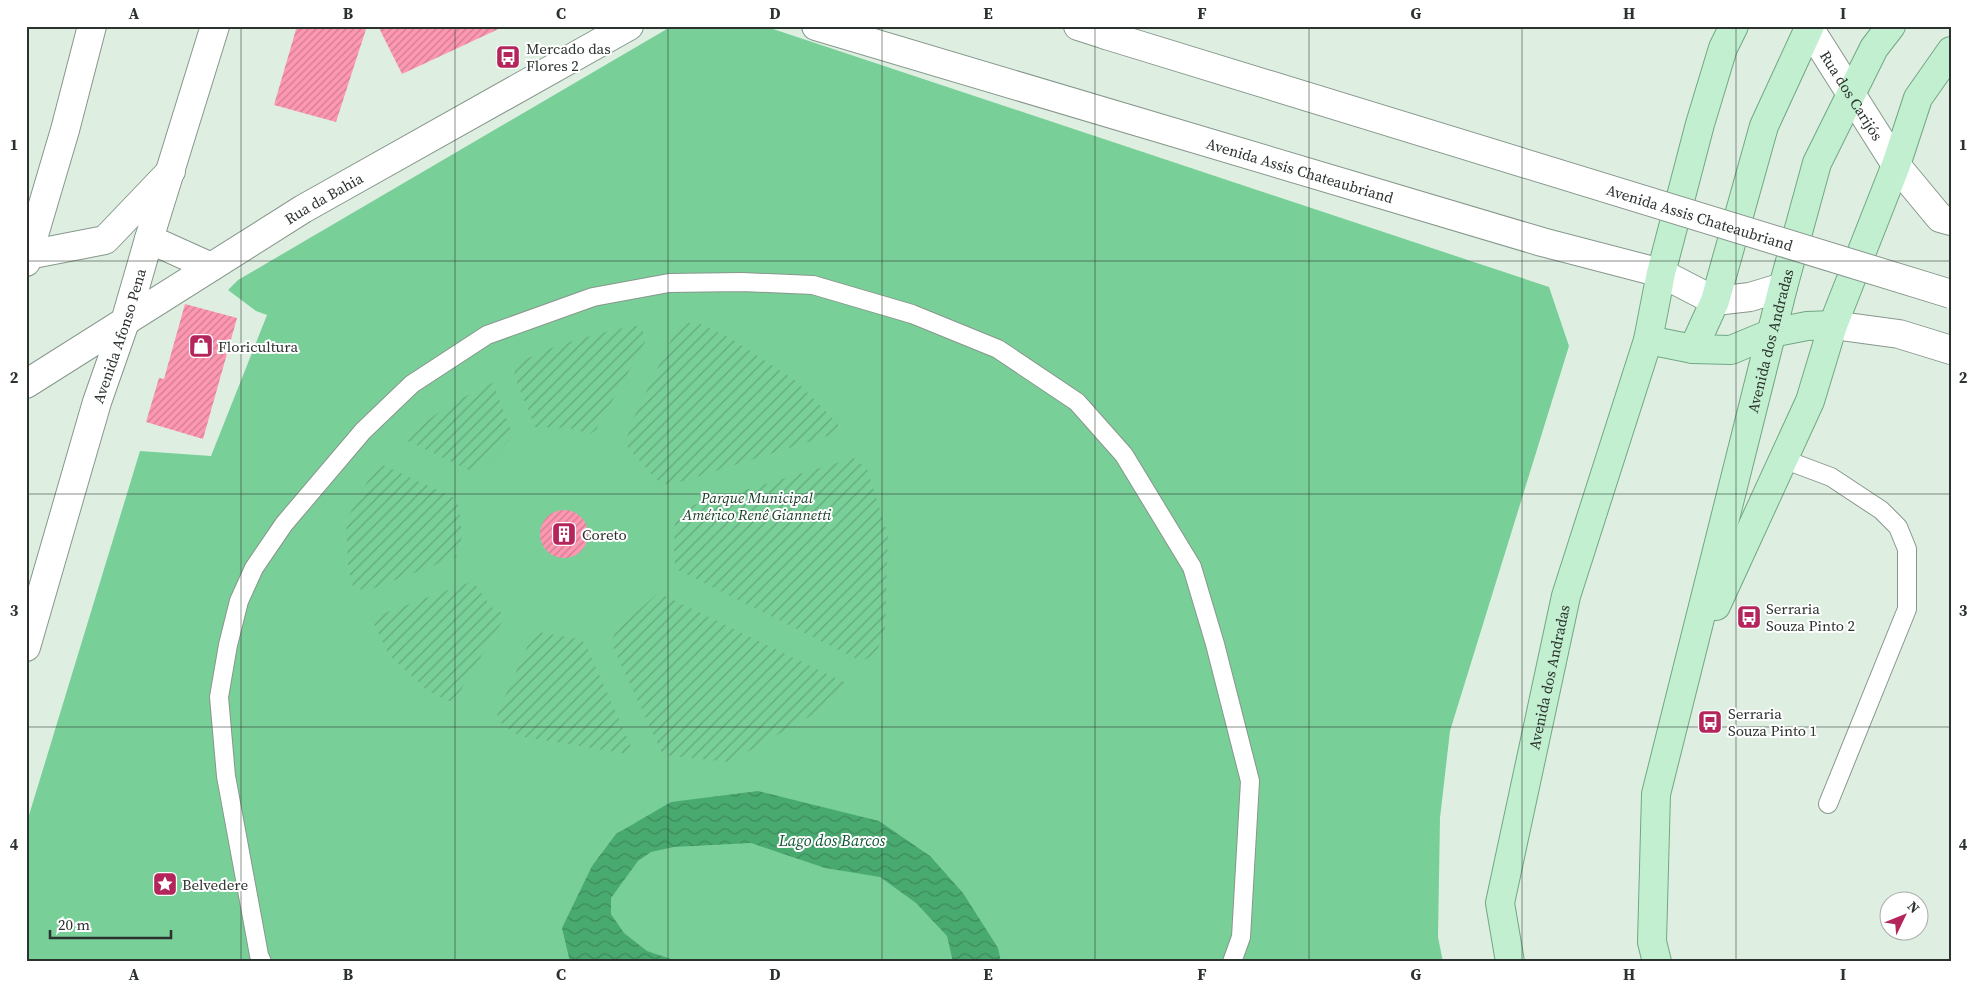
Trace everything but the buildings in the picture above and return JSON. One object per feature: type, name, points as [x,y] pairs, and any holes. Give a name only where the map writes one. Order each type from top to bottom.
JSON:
[{"type":"main road","name":"Avenida dos Andradas","points":[[1510,962],[1500,903],[1566,596],[1648,340],[1661,273],[1700,124],[1724,48],[1734,26]]},
{"type":"main road","name":"Avenida dos Andradas","points":[[1657,962],[1652,942],[1656,794],[1687,669],[1783,287],[1817,163],[1874,48],[1890,26]]},
{"type":"main road","points":[[1694,349],[1715,301],[1764,126],[1809,27]]},
{"type":"main road","name":"Avenida dos Andradas","points":[[1687,669],[1810,401],[1833,325],[1896,165],[1918,98],[1951,51]]},
{"type":"main road","points":[[1648,340],[1694,349],[1731,350],[1772,333],[1807,326],[1833,325]]},
{"type":"street","points":[[92,26],[65,130],[27,257],[105,240],[171,171]]},
{"type":"street","name":"Avenida Afonso Pena","points":[[26,647],[97,402],[125,322],[215,26]]},
{"type":"street","name":"Rua da Bahia","points":[[26,384],[304,209],[629,26]]},
{"type":"street","name":"Avenida Assis Chateaubriand","points":[[816,26],[1542,242],[1661,273],[1715,301]]},
{"type":"street","name":"Avenida Assis Chateaubriand","points":[[1078,26],[1951,294]]},
{"type":"street","name":"Rua dos Carijós","points":[[1809,27],[1896,165]]},
{"type":"street","points":[[1896,165],[1940,218],[1951,221]]},
{"type":"street","points":[[149,239],[211,267]]},
{"type":"street","points":[[1715,301],[1750,297],[1783,287]]},
{"type":"street","points":[[1833,325],[1899,334],[1951,350]]},
{"type":"lane","points":[[262,962],[245,885],[226,776],[219,697],[228,645],[239,601],[254,568],[284,524],[363,431],[412,384],[486,335],[593,297],[669,283],[742,282],[813,285],[912,314],[998,349],[1077,402],[1124,455],[1192,567],[1215,644],[1250,781],[1241,937],[1232,962]]},
{"type":"lane","points":[[1783,459],[1831,477],[1881,510],[1898,527],[1908,550],[1907,609],[1828,804]]},
{"type":"green space","name":"Parque Municipal Américo Renê Giannetti","points":[[672,26],[764,26],[1549,287],[1569,346],[1450,731],[1440,818],[1438,937],[1443,962],[26,962],[26,825],[140,451],[211,456],[267,315],[256,311],[228,290],[238,280]]},
{"type":"green space","points":[[696,322],[732,339],[796,381],[838,424],[837,433],[690,479],[668,485],[659,482],[628,448],[626,441],[631,423],[679,324]]},
{"type":"green space","points":[[638,326],[643,331],[645,342],[596,430],[590,434],[569,428],[535,427],[514,375],[516,368],[524,361],[554,347],[592,335]]},
{"type":"green space","points":[[493,383],[513,436],[475,473],[408,441],[423,424],[434,416],[471,393]]},
{"type":"green space","points":[[854,458],[867,469],[888,535],[885,632],[875,655],[861,661],[676,569],[674,558],[675,514],[680,509]]},
{"type":"green space","points":[[383,465],[457,499],[462,536],[456,557],[366,591],[353,587],[348,565],[346,521],[370,477]]},
{"type":"green space","points":[[473,581],[491,607],[506,615],[453,703],[428,691],[389,655],[371,618]]},
{"type":"green space","points":[[657,594],[665,596],[848,684],[828,706],[729,762],[663,755],[611,643],[616,630]]},
{"type":"green space","points":[[538,632],[579,639],[585,643],[632,749],[627,754],[519,736],[502,724],[497,714],[532,636]]},
{"type":"water","name":"Lago dos Barcos","points":[[758,791],[879,821],[930,856],[963,893],[998,948],[1001,962],[953,962],[947,936],[916,903],[880,877],[825,868],[751,843],[674,847],[651,852],[638,861],[611,898],[611,914],[624,933],[647,951],[677,961],[698,962],[570,962],[562,928],[592,866],[616,834],[671,802]]},
{"type":"place","name":"Mercado das Flores 2","points":[[508,57]]},
{"type":"place","name":"Floricultura","points":[[201,346]]},
{"type":"place","name":"Coreto","points":[[564,534]]},
{"type":"place","name":"Serraria Souza Pinto 2","points":[[1749,617]]},
{"type":"place","name":"Serraria Souza Pinto 1","points":[[1710,722]]},
{"type":"place","name":"Belvedere","points":[[165,884]]}]
